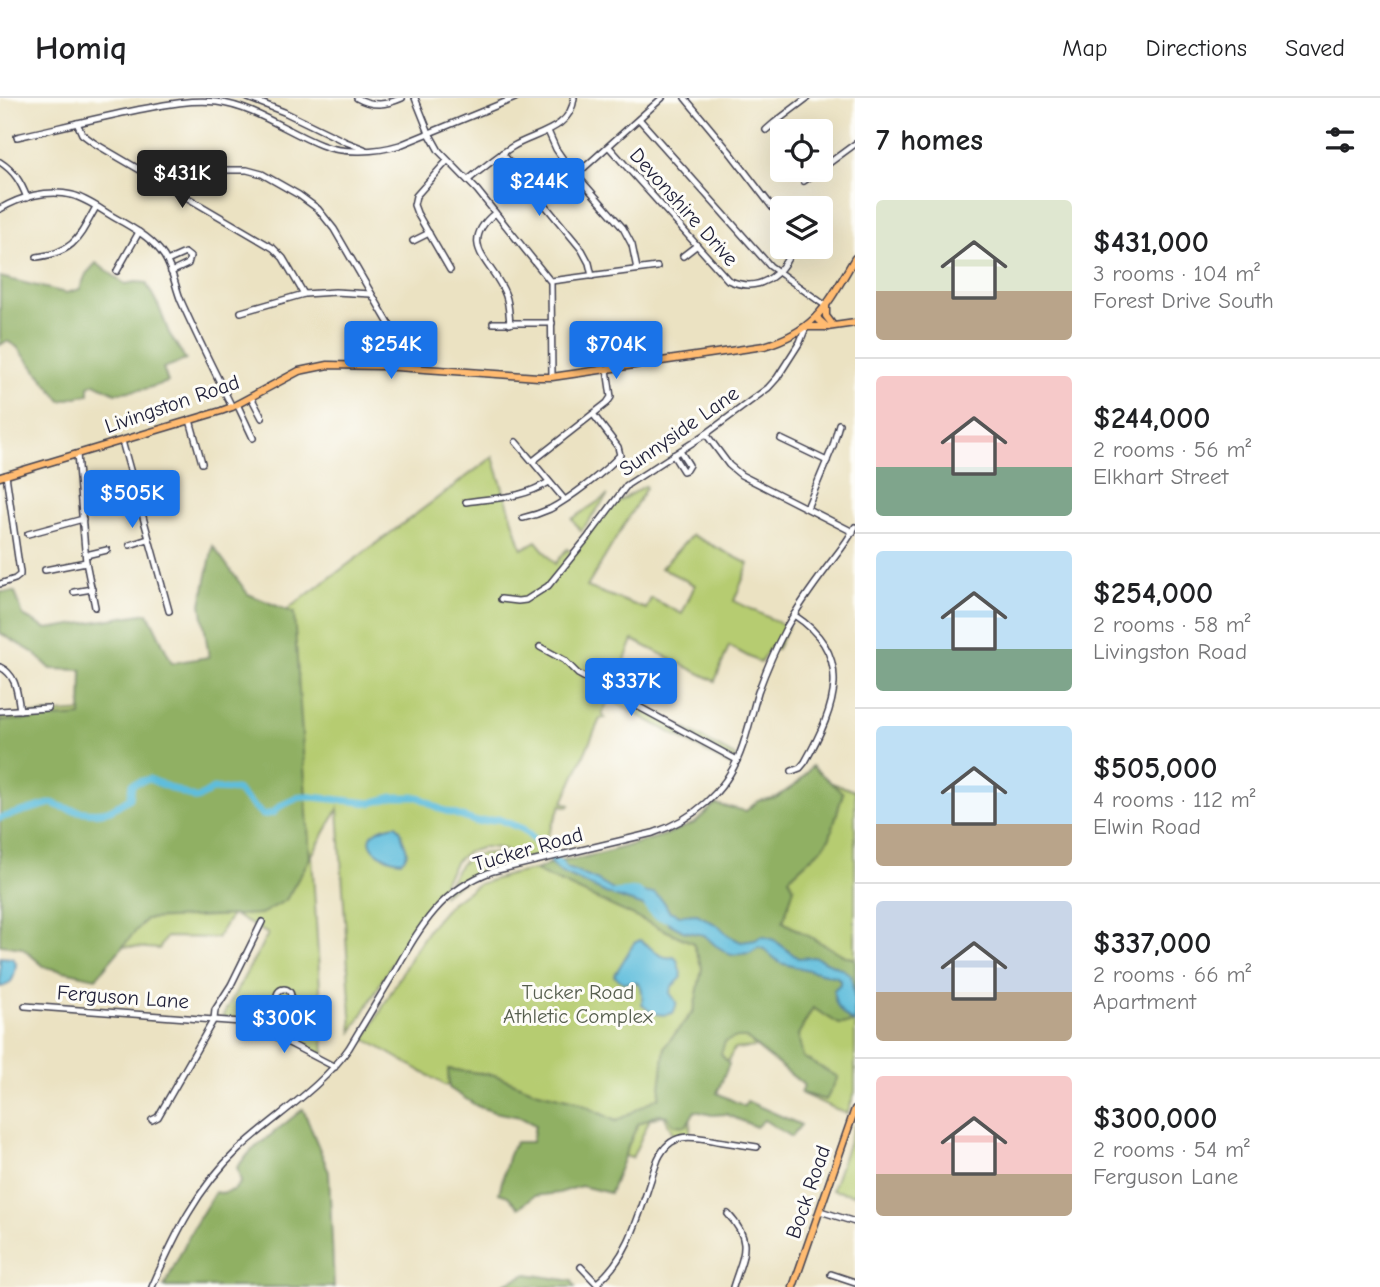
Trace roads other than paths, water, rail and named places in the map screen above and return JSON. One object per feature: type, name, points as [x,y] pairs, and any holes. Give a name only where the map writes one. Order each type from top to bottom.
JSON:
[{"type":"main road","name":"Livingston Road","points":[[3,476],[234,406],[299,371],[317,366],[338,364],[517,377],[552,377],[764,346],[806,327],[826,306],[855,258]]},
{"type":"main road","points":[[826,306],[826,316],[831,325]]},
{"type":"main road","points":[[817,316],[819,320],[831,325]]},
{"type":"main road","points":[[806,327],[855,323]]},
{"type":"main road","name":"Bock Road","points":[[793,1287],[855,1109]]},
{"type":"street","points":[[248,98],[370,150]]},
{"type":"street","points":[[357,98],[375,105],[402,98]]},
{"type":"street","points":[[415,98],[437,149],[468,180],[551,281],[552,377]]},
{"type":"street","points":[[17,137],[184,100],[215,102],[243,109],[328,147],[359,151],[390,148],[515,98]]},
{"type":"street","points":[[468,180],[502,153],[560,124],[573,106],[574,98]]},
{"type":"street","points":[[685,98],[770,204]]},
{"type":"street","points":[[766,131],[807,98]]},
{"type":"street","points":[[576,175],[659,99]]},
{"type":"street","points":[[639,119],[769,266],[826,306]]},
{"type":"street","points":[[77,123],[84,136],[273,248],[283,258],[304,294]]},
{"type":"street","points":[[548,131],[562,158],[623,228],[632,245],[637,269]]},
{"type":"street","points":[[328,147],[331,135]]},
{"type":"street","points":[[833,160],[855,144]]},
{"type":"street","name":"Devonshire Drive","points":[[609,147],[723,276],[734,283],[748,286],[757,285],[777,271]]},
{"type":"street","points":[[502,153],[582,250],[592,276]]},
{"type":"street","points":[[447,161],[415,200],[416,211],[450,270]]},
{"type":"street","points":[[0,162],[17,177],[27,198]]},
{"type":"street","points":[[150,176],[241,170],[267,176],[306,199],[327,219],[393,332],[391,367]]},
{"type":"street","points":[[0,209],[48,193],[68,194],[96,207],[153,243],[167,261],[180,299],[253,438]]},
{"type":"street","points":[[37,257],[71,246],[80,236],[96,207]]},
{"type":"street","points":[[495,213],[482,225],[478,243],[482,256],[505,293],[510,324]]},
{"type":"street","points":[[117,271],[139,232]]},
{"type":"street","points":[[413,241],[429,233]]},
{"type":"street","points":[[683,256],[696,246]]},
{"type":"street","points":[[167,261],[185,253],[190,259],[187,265],[171,272]]},
{"type":"street","points":[[777,271],[787,259]]},
{"type":"street","points":[[551,281],[657,267]]},
{"type":"street","points":[[242,312],[304,294],[371,293]]},
{"type":"street","points":[[493,323],[552,323]]},
{"type":"street","name":"Sunnyside Lane","points":[[501,599],[522,601],[545,588],[627,485],[706,434],[771,384],[800,343],[806,327]]},
{"type":"street","points":[[533,461],[607,403],[611,397],[607,369]]},
{"type":"street","points":[[251,397],[262,418]]},
{"type":"street","points":[[523,518],[549,509],[620,455],[618,447],[593,414]]},
{"type":"street","points":[[191,421],[202,463]]},
{"type":"street","points":[[807,508],[839,424]]},
{"type":"street","points":[[706,434],[726,461],[751,481],[854,529]]},
{"type":"street","points":[[781,439],[827,461]]},
{"type":"street","points":[[122,441],[169,611]]},
{"type":"street","points":[[516,442],[564,499]]},
{"type":"street","points":[[673,455],[684,471],[686,470],[689,465],[680,451]]},
{"type":"street","points":[[77,454],[86,559],[95,607]]},
{"type":"street","points":[[0,584],[20,575],[19,554],[3,476]]},
{"type":"street","points":[[466,502],[511,497],[531,492],[549,482]]},
{"type":"street","points":[[28,534],[83,519]]},
{"type":"street","name":"Tucker Road","points":[[152,1287],[183,1221],[205,1188],[218,1171],[253,1137],[335,1067],[419,930],[436,907],[455,890],[477,877],[506,867],[653,833],[680,822],[712,797],[737,761],[770,662],[794,615],[854,529]]},
{"type":"street","points":[[130,545],[148,539]]},
{"type":"street","points":[[45,570],[86,559],[107,550]]},
{"type":"street","points":[[74,592],[92,589]]},
{"type":"street","points":[[792,771],[805,762],[826,720],[834,697],[836,678],[834,660],[827,645],[808,624],[794,615]]},
{"type":"street","points":[[540,647],[564,660],[585,678],[737,761]]},
{"type":"street","points":[[0,667],[7,671],[14,681],[20,710]]},
{"type":"street","points":[[0,710],[48,708]]},
{"type":"street","points":[[152,1120],[159,1116],[214,1019],[215,1010],[231,985],[262,922]]},
{"type":"street","points":[[278,1038],[286,1021],[286,1003]]},
{"type":"street","name":"Ferguson Lane","points":[[24,1006],[248,1023],[335,1067]]},
{"type":"street","points":[[581,1268],[598,1285],[614,1265],[626,1246],[658,1159],[667,1145],[689,1136],[757,1147]]},
{"type":"street","points":[[820,1211],[855,1222]]},
{"type":"street","points":[[728,1214],[741,1230],[744,1239],[743,1254],[733,1287]]},
{"type":"street","points":[[831,1274],[855,1282]]},
{"type":"water","points":[[396,825],[407,852],[401,861],[381,855],[371,844],[375,833]]},
{"type":"water","points":[[560,860],[567,868],[615,891],[626,894],[654,893],[669,911],[680,915],[697,914],[741,942],[762,936],[774,940],[798,958],[815,957],[840,968],[851,975],[855,1023],[842,1013],[837,1005],[834,990],[840,980],[837,977],[780,963],[759,947],[750,953],[731,955],[704,935],[683,931],[670,924],[653,909],[608,894],[562,873],[550,863]]},
{"type":"water","points":[[640,940],[660,955],[677,960],[682,977],[670,990],[676,1004],[673,1013],[660,1015],[652,1012],[642,1004],[642,989],[638,984],[624,983],[614,976],[634,943]]},
{"type":"water","points":[[0,957],[12,958],[16,963],[11,982],[0,987]]},
{"type":"waterway","points":[[0,818],[52,803],[81,811],[104,812],[130,798],[132,784],[149,779],[197,799],[213,789],[236,790],[263,815],[273,813],[280,806],[302,796],[371,803],[393,797],[419,797],[440,809],[477,822],[498,819],[523,829],[561,866]]},
{"type":"waterway","points":[[615,893],[637,891],[656,915],[670,918]]},
{"type":"park label","name":"Tucker Road Athletic Complex","points":[[578,1004]]}]
